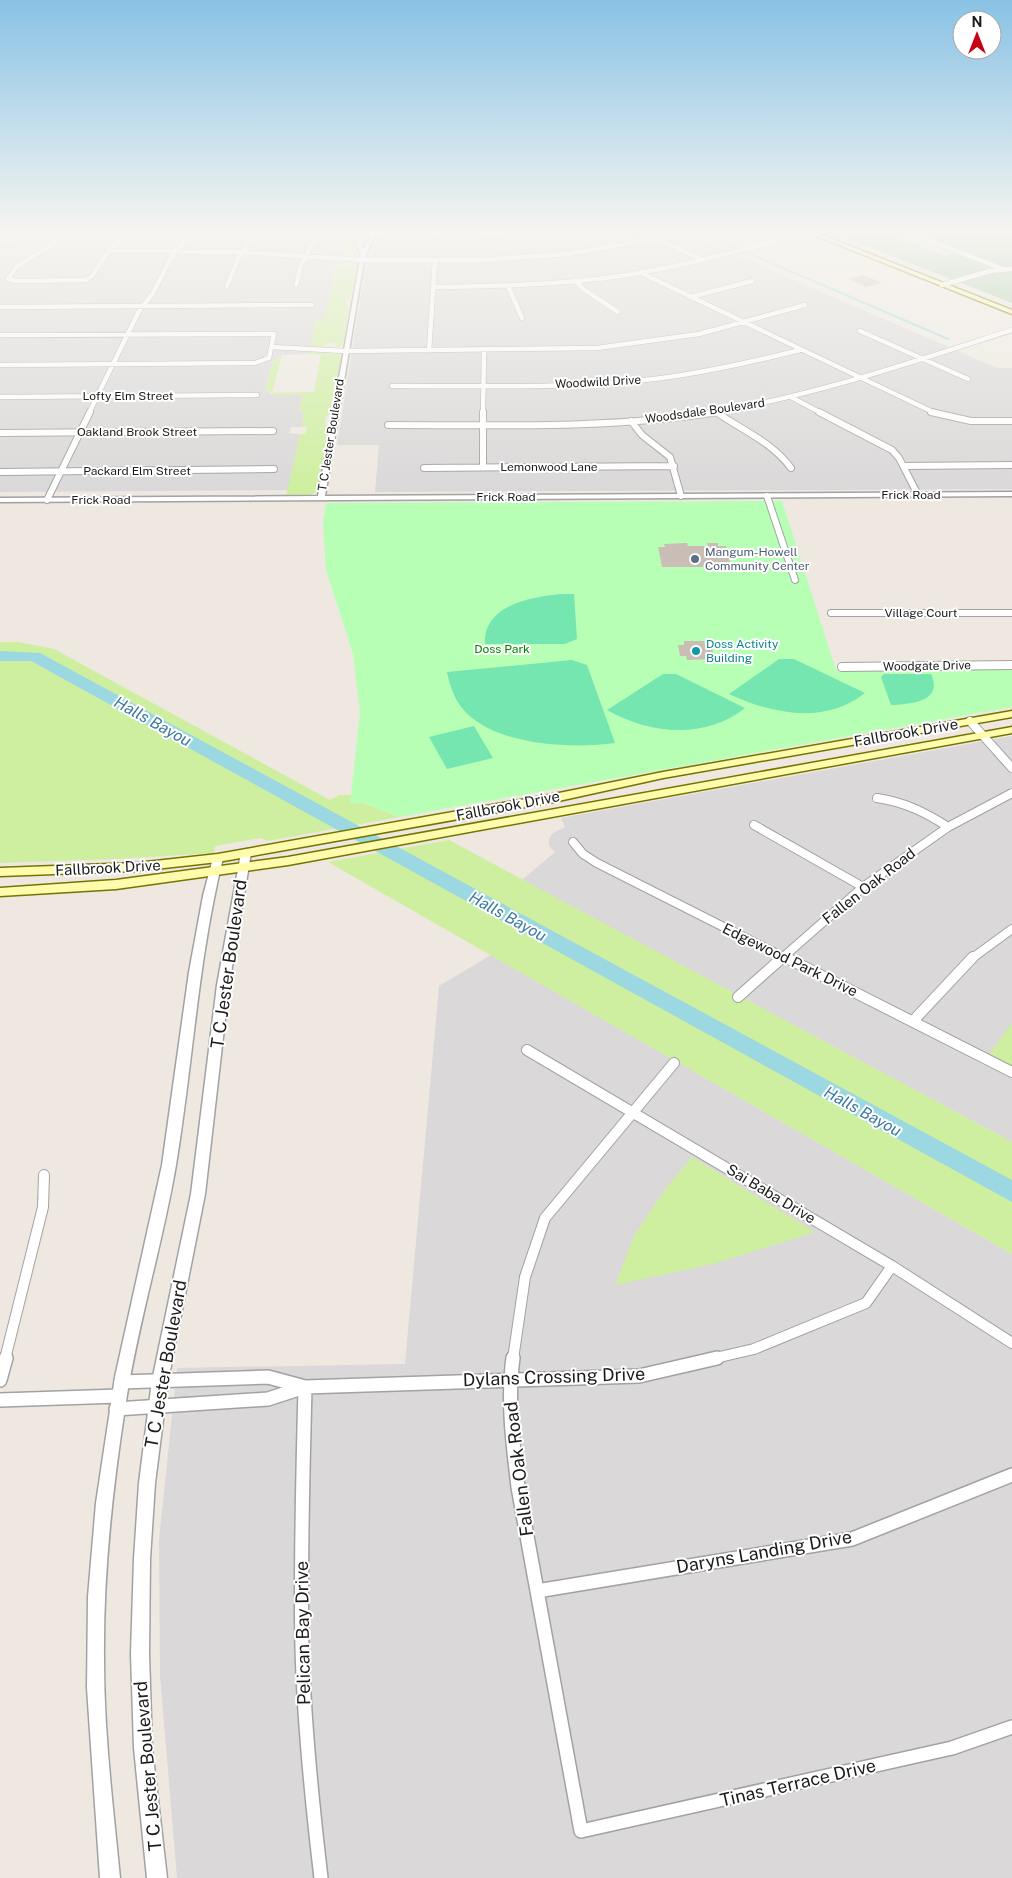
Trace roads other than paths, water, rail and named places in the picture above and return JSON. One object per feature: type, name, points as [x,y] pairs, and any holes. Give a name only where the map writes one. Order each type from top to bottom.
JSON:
[{"type":"main road","name":"Fallbrook Drive","points":[[0,892],[89,888],[244,860],[323,840],[554,798],[663,775],[1012,714]]},
{"type":"main road","name":"Fallbrook Drive","points":[[244,860],[333,852],[416,838],[1012,730]]},
{"type":"main road","points":[[765,757],[775,773]]},
{"type":"main road","points":[[554,798],[560,812]]},
{"type":"main road","name":"Fallbrook Drive","points":[[0,872],[216,865]]},
{"type":"street","points":[[47,500],[136,317]]},
{"type":"street","name":"T C Jester Boulevard","points":[[321,498],[351,317]]},
{"type":"street","points":[[429,351],[432,317]]},
{"type":"street","points":[[732,317],[942,416],[969,422],[1012,421]]},
{"type":"street","points":[[272,347],[345,351],[565,350],[676,338],[766,317]]},
{"type":"street","name":"Woodsdale Boulevard","points":[[388,425],[483,425],[631,421],[716,412],[791,397],[861,378],[1012,330]]},
{"type":"street","points":[[860,331],[968,379]]},
{"type":"street","points":[[0,335],[274,334],[269,358],[255,363],[0,365]]},
{"type":"street","points":[[484,350],[484,467]]},
{"type":"street","name":"Woodwild Drive","points":[[392,386],[483,386],[634,381],[730,368],[800,350]]},
{"type":"street","name":"Lofty Elm Street","points":[[0,397],[257,395]]},
{"type":"street","points":[[791,397],[882,444],[899,458],[918,495]]},
{"type":"street","points":[[716,412],[740,430],[778,451],[791,468]]},
{"type":"street","points":[[631,421],[642,435],[670,457],[681,496]]},
{"type":"street","name":"Oakland Brook Street","points":[[0,433],[274,431]]},
{"type":"street","points":[[904,466],[1012,465]]},
{"type":"street","name":"Lemonwood Lane","points":[[424,468],[674,466]]},
{"type":"street","name":"Packard Elm Street","points":[[0,472],[274,469]]},
{"type":"street","name":"Frick Road","points":[[0,500],[1012,494]]},
{"type":"street","points":[[767,496],[795,580]]},
{"type":"street","name":"Village Court","points":[[831,613],[1012,613]]},
{"type":"street","name":"Woodgate Drive","points":[[842,667],[1012,665]]},
{"type":"street","points":[[970,721],[1012,768]]},
{"type":"street","name":"Fallen Oak Road","points":[[738,997],[863,887],[948,827],[1012,793]]},
{"type":"street","points":[[877,798],[902,801],[914,805],[948,827]]},
{"type":"street","points":[[754,825],[863,887]]},
{"type":"street","name":"Edgewood Park Drive","points":[[573,842],[583,854],[597,864],[1012,1072]]},
{"type":"street","name":"T C Jester Boulevard","points":[[157,1878],[143,1748],[140,1654],[142,1558],[155,1407],[198,1194],[223,985],[244,860]]},
{"type":"street","name":"T C Jester Boulevard","points":[[110,1878],[95,1662],[98,1565],[106,1488],[119,1396],[164,1196],[192,986],[216,865]]},
{"type":"street","points":[[913,1021],[967,962],[1012,929]]},
{"type":"street","name":"Sai Baba Drive","points":[[527,1050],[892,1266],[1012,1343]]},
{"type":"street","name":"Fallen Oak Road","points":[[581,1831],[518,1487],[511,1432],[510,1379],[525,1277],[545,1218],[674,1063]]},
{"type":"street","points":[[0,1380],[43,1208],[44,1176]]},
{"type":"street","name":"Dylans Crossing Drive","points":[[119,1396],[155,1407],[268,1399],[305,1387],[639,1376],[754,1349],[866,1303],[892,1266]]},
{"type":"street","name":"Dylans Crossing Drive","points":[[119,1396],[160,1381],[268,1377],[305,1387]]},
{"type":"street","name":"Pelican Bay Drive","points":[[305,1387],[301,1573],[302,1649],[305,1719],[321,1878]]},
{"type":"street","points":[[0,1400],[119,1396]]},
{"type":"street","name":"Daryns Landing Drive","points":[[536,1591],[852,1539],[1012,1475]]},
{"type":"street","name":"Tinas Terrace Drive","points":[[581,1831],[952,1748],[1012,1727]]},
{"type":"waterway","points":[[896,317],[948,339]]},
{"type":"waterway","name":"Halls Bayou","points":[[0,656],[34,656],[1012,1192]]},
{"type":"place","name":"Mangum-Howell Community Center","points":[[695,559]]},
{"type":"place","name":"Doss Activity Building","points":[[696,651]]},
{"type":"park label","name":"Doss Park","points":[[502,649]]}]
